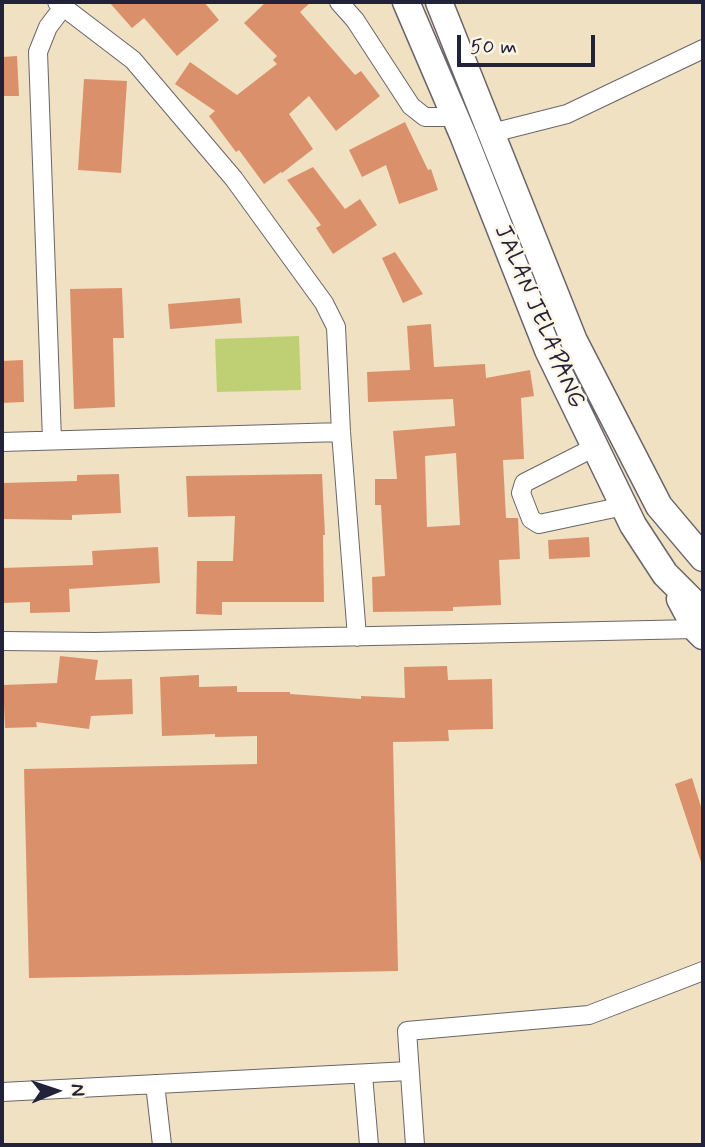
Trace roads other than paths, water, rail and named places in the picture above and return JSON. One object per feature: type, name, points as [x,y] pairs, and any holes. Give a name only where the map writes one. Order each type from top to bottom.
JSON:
[{"type":"main road","name":"JALAN JELAPANG","points":[[406,2],[456,117],[548,350],[633,524],[701,626]]},
{"type":"main road","name":"JALAN JELAPANG","points":[[439,2],[575,341],[659,506],[703,558]]},
{"type":"street","points":[[338,2],[355,20],[411,106],[425,117],[456,117]]},
{"type":"street","points":[[52,440],[38,52],[61,4],[133,60],[234,178],[324,303],[336,327],[341,432],[357,637]]},
{"type":"street","points":[[492,133],[568,114],[703,48]]},
{"type":"street","points":[[2,442],[341,432]]},
{"type":"street","points":[[595,447],[524,482],[521,493],[531,519],[539,524],[624,506]]},
{"type":"street","points":[[2,641],[357,637],[701,626]]},
{"type":"street","points":[[415,1145],[407,1031],[589,1015],[703,971]]},
{"type":"street","points":[[2,1092],[409,1071]]},
{"type":"street","points":[[363,1074],[369,1145]]},
{"type":"street","points":[[155,1084],[162,1145]]}]
